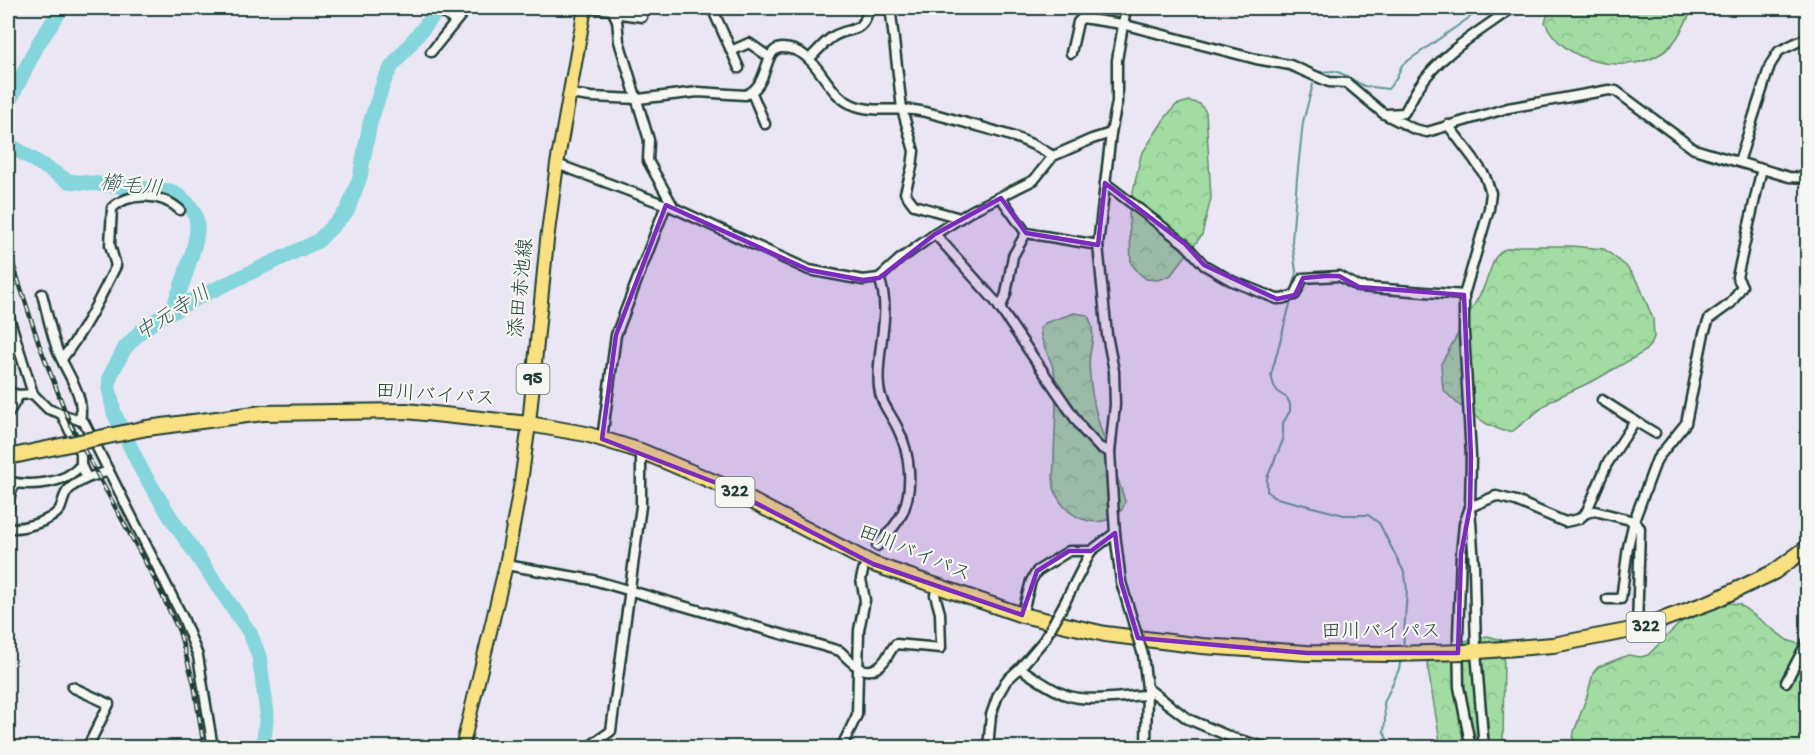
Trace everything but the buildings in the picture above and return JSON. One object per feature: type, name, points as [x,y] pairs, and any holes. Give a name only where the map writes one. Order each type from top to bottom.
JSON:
[{"type":"highway","name":"田川バイパス","points":[[8,457],[147,428],[263,413],[406,411],[529,424],[586,434],[641,452],[719,484],[873,564],[1022,615],[1105,634],[1202,646],[1307,653],[1471,652],[1553,645],[1637,629],[1713,601],[1774,572],[1807,549]]},
{"type":"main road","name":"添田赤池線","points":[[462,747],[506,565],[529,424],[557,164],[585,8]]},
{"type":"street","points":[[438,8],[455,22]]},
{"type":"street","points":[[431,52],[467,8]]},
{"type":"street","points":[[595,8],[642,17]]},
{"type":"street","points":[[712,8],[739,68]]},
{"type":"street","points":[[809,59],[834,36],[858,28],[866,20],[868,12],[866,8]]},
{"type":"street","points":[[1126,8],[1118,60],[1117,102],[1111,133],[1098,244],[1107,335],[1114,371],[1115,405],[1110,452],[1115,533],[1121,582],[1143,655],[1147,692],[1146,747]]},
{"type":"street","points":[[1384,114],[1404,113],[1433,69],[1464,41],[1512,8]]},
{"type":"street","points":[[602,439],[616,335],[670,207],[648,161],[649,140],[619,41],[614,10]]},
{"type":"street","points":[[891,14],[902,109],[914,151],[905,193],[914,205],[960,218]]},
{"type":"street","points":[[1071,53],[1077,22],[1082,18],[1122,24],[1256,59],[1290,65],[1329,82],[1347,83],[1384,114],[1421,132],[1508,108],[1609,90],[1616,91],[1686,144],[1710,155],[1790,177],[1808,178]]},
{"type":"street","points":[[1739,162],[1770,65],[1779,51],[1808,37]]},
{"type":"street","points":[[731,51],[748,43],[769,57]]},
{"type":"street","points":[[570,94],[638,99],[698,92],[745,95],[752,93],[761,82],[770,54],[777,49],[784,48],[809,59],[817,66],[830,88],[849,104],[871,109],[916,110],[1010,135],[1037,146],[1053,156]]},
{"type":"street","points":[[752,93],[765,124]]},
{"type":"street","points":[[1448,125],[1485,176],[1491,193],[1489,209],[1464,295],[1471,456],[1470,507],[1474,565],[1471,652],[1484,747]]},
{"type":"street","points":[[557,164],[670,207],[809,270],[863,280],[879,278],[900,259],[960,218],[1034,180],[1053,156],[1111,133]]},
{"type":"street","points":[[1607,599],[1621,599],[1634,521],[1657,459],[1686,423],[1704,333],[1709,319],[1731,303],[1742,286],[1737,277],[1761,168]]},
{"type":"street","points":[[1105,183],[1185,244],[1204,265],[1232,281],[1277,299],[1284,300],[1292,296],[1303,278],[1324,276],[1339,276],[1359,287],[1464,295]]},
{"type":"street","points":[[62,359],[94,311],[116,266],[110,245],[112,208],[120,200],[151,197],[162,198],[180,210]]},
{"type":"street","points":[[1001,198],[1026,234],[1098,244]]},
{"type":"street","points":[[935,234],[1000,309],[1083,430],[1100,447],[1110,452]]},
{"type":"street","points":[[1000,309],[1006,294],[1013,256],[1026,234]]},
{"type":"street","points":[[877,546],[896,525],[903,512],[909,470],[907,454],[899,430],[882,400],[879,388],[884,290],[879,278]]},
{"type":"street","points":[[42,294],[62,359],[80,398],[82,408],[80,420]]},
{"type":"street","points":[[8,314],[33,394],[48,409],[80,420],[88,428],[183,618],[198,656],[213,747]]},
{"type":"street","points":[[8,392],[19,395],[33,394]]},
{"type":"street","points":[[8,414],[19,395]]},
{"type":"street","points":[[1602,400],[1655,433]]},
{"type":"street","points":[[62,415],[81,454],[81,465],[87,478]]},
{"type":"street","points":[[1586,513],[1607,464],[1635,421]]},
{"type":"street","points":[[587,747],[611,731],[641,506],[641,452]]},
{"type":"street","points":[[10,482],[41,483],[62,478],[75,472],[81,465]]},
{"type":"street","points":[[8,528],[16,528],[50,517],[60,509],[70,487],[87,478],[109,471]]},
{"type":"street","points":[[8,473],[10,482],[8,511]]},
{"type":"street","points":[[1471,747],[1459,687],[1458,636],[1461,554],[1464,524],[1470,507],[1496,496],[1527,505],[1565,522],[1595,511],[1634,521],[1640,528],[1637,629]]},
{"type":"street","points":[[988,747],[991,715],[1006,681],[1044,640],[1091,550],[1115,533]]},
{"type":"street","points":[[1022,615],[1031,581],[1037,571],[1069,551],[1091,550]]},
{"type":"street","points":[[506,565],[594,580],[840,651],[857,668],[867,670],[880,664],[896,644],[941,648],[940,614],[935,595],[938,586]]},
{"type":"street","points":[[841,747],[857,715],[859,630],[865,600],[861,579],[863,571]]},
{"type":"street","points":[[1786,681],[1808,640]]},
{"type":"street","points":[[1020,668],[1053,689],[1082,698],[1147,692],[1188,719],[1233,738],[1268,747]]},
{"type":"street","points":[[72,687],[109,704],[87,747]]},
{"type":"highlighted area","points":[[1105,183],[1185,244],[1204,265],[1277,299],[1295,295],[1303,278],[1325,276],[1339,276],[1359,287],[1464,295],[1471,456],[1470,507],[1461,554],[1458,653],[1307,653],[1138,638],[1121,582],[1115,533],[1091,551],[1069,551],[1037,571],[1022,615],[873,564],[719,484],[602,439],[616,335],[666,205],[809,270],[863,280],[879,278],[935,234],[1001,198],[1026,233],[1098,245]]},
{"type":"green space","points":[[1550,8],[1693,8],[1676,39],[1662,53],[1631,64],[1614,64],[1596,62],[1565,47],[1553,36],[1545,22]]},
{"type":"green space","points":[[1189,101],[1200,104],[1206,112],[1211,198],[1202,235],[1170,276],[1158,280],[1146,279],[1131,263],[1129,210],[1141,155],[1176,105]]},
{"type":"green space","points":[[1519,246],[1571,246],[1604,249],[1626,266],[1639,284],[1653,319],[1654,337],[1644,352],[1595,380],[1552,400],[1513,431],[1503,431],[1487,424],[1459,405],[1443,390],[1441,364],[1483,289],[1495,258],[1503,250]]},
{"type":"green space","points":[[1074,313],[1087,315],[1091,324],[1089,366],[1093,401],[1125,501],[1118,515],[1095,522],[1079,518],[1066,509],[1053,485],[1056,386],[1054,371],[1042,342],[1040,329],[1045,323]]},
{"type":"green space","points":[[1716,602],[1739,604],[1787,640],[1807,647],[1807,747],[1572,748],[1574,732],[1593,673],[1598,667],[1628,655],[1641,657],[1648,655],[1681,622],[1699,608]]},
{"type":"green space","points":[[1488,636],[1502,640],[1504,646],[1503,747],[1441,747],[1427,663],[1446,648]]},
{"type":"waterway","name":"櫛毛川","points":[[8,104],[38,44],[62,8]]},
{"type":"waterway","name":"中元寺川","points":[[263,748],[267,713],[259,656],[250,633],[173,521],[142,471],[114,413],[109,388],[110,376],[125,348],[141,331],[162,316],[318,241],[347,211],[360,177],[370,123],[384,81],[392,66],[440,8]]},
{"type":"waterway","points":[[1318,72],[1335,71],[1364,86],[1388,89],[1396,79],[1402,65],[1483,8]]},
{"type":"waterway","points":[[1293,292],[1296,272],[1292,241],[1297,178],[1303,122],[1313,84]]},
{"type":"waterway","name":"櫛毛川","points":[[8,138],[11,146],[68,181],[170,191],[189,205],[197,221],[196,240],[175,303],[175,311]]},
{"type":"waterway","points":[[1292,297],[1271,375],[1274,386],[1287,398],[1290,411],[1283,423],[1283,440],[1267,478],[1267,491],[1273,497],[1344,515],[1368,515],[1379,523],[1405,574],[1407,590],[1403,650]]},
{"type":"waterway","points":[[1391,748],[1384,732],[1384,703],[1399,669],[1401,658]]},
{"type":"railway","points":[[8,238],[13,264],[39,344],[71,426],[156,582],[179,631],[194,684],[204,748]]}]
